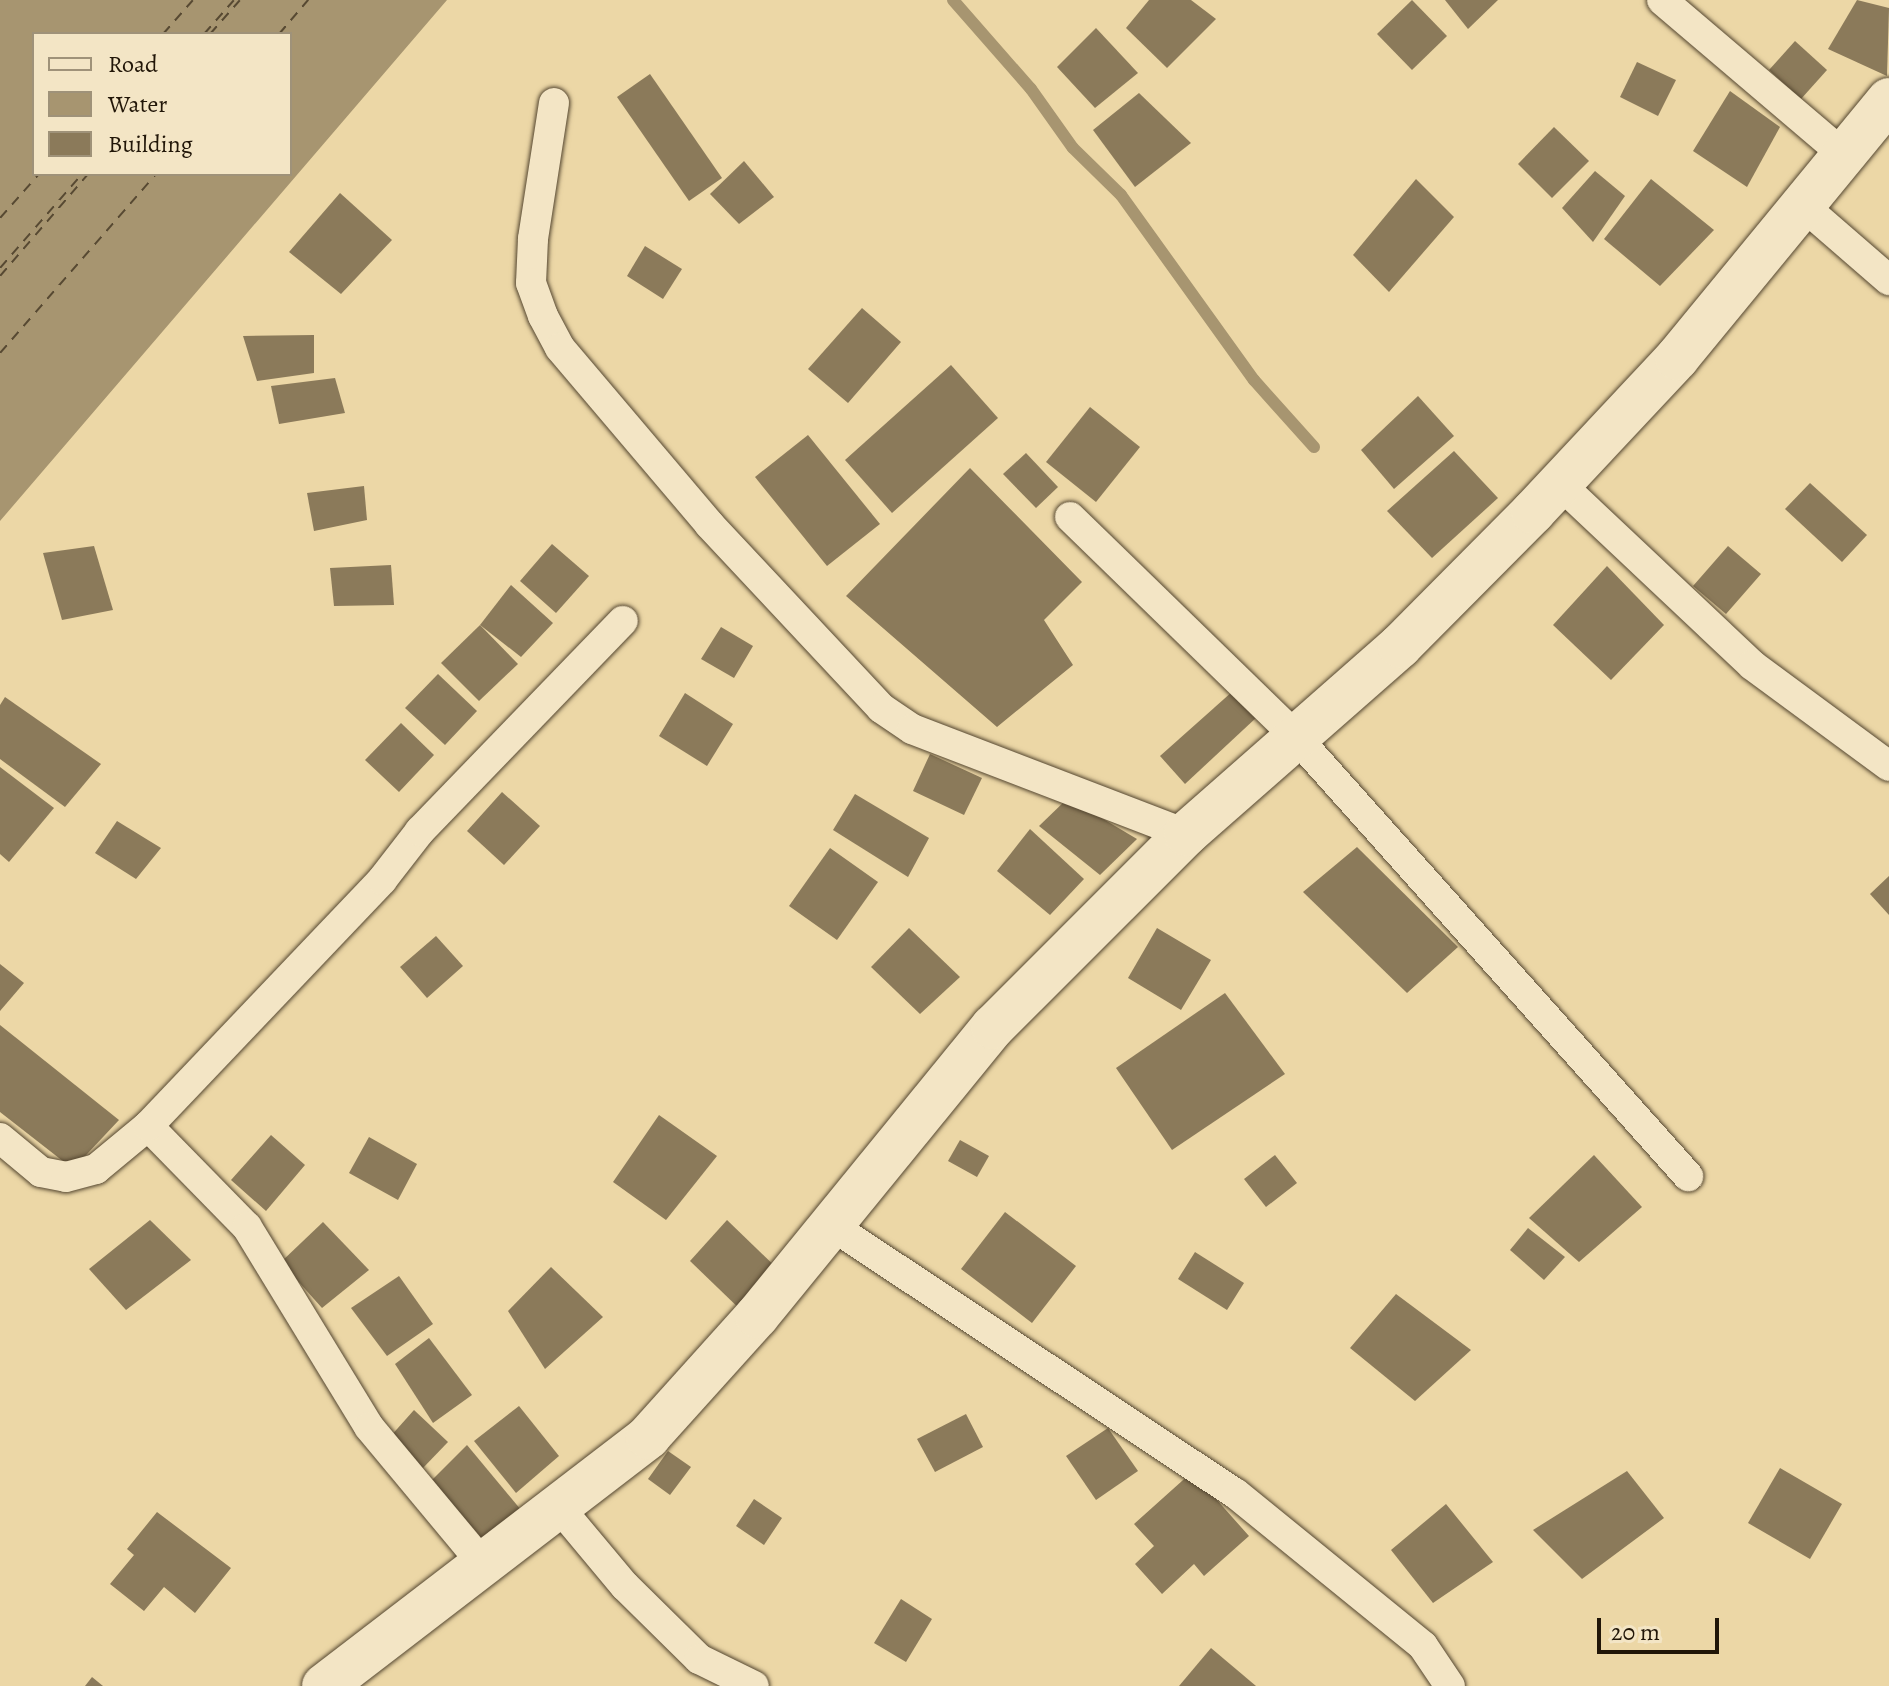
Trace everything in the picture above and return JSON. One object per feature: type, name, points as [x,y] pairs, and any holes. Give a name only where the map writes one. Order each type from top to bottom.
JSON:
[{"type":"main road","points":[[324,1686],[648,1437],[757,1316],[993,1027],[1186,834],[1400,646],[1559,483],[1677,358],[1800,203],[1889,100]]},
{"type":"street","points":[[1662,0],[1844,155]]},
{"type":"street","points":[[554,103],[533,239],[531,283],[543,316],[560,348],[709,524],[881,708],[912,729],[1186,834]]},
{"type":"street","points":[[1800,203],[1889,280]]},
{"type":"street","points":[[1559,483],[1752,665],[1889,766]]},
{"type":"street","points":[[1070,517],[1296,737],[1688,1176]]},
{"type":"street","points":[[0,1138],[41,1172],[66,1177],[96,1169],[148,1126],[623,621]]},
{"type":"street","points":[[148,1126],[247,1227],[369,1427],[483,1564]]},
{"type":"street","points":[[831,1225],[1235,1493],[1423,1646],[1450,1686]]},
{"type":"street","points":[[558,1506],[625,1586],[699,1659],[754,1686]]},
{"type":"water","points":[[0,0],[447,0],[0,521]]},
{"type":"building","points":[[1149,0],[1191,0],[1216,19],[1167,68],[1126,28]]},
{"type":"building","points":[[1412,0],[1447,36],[1412,70],[1377,34]]},
{"type":"building","points":[[1445,0],[1498,0],[1468,29]]},
{"type":"building","points":[[1857,0],[1889,8],[1887,76],[1828,49]]},
{"type":"building","points":[[1096,28],[1138,73],[1095,108],[1057,67]]},
{"type":"building","points":[[1795,41],[1827,70],[1801,99],[1769,70]]},
{"type":"building","points":[[1637,62],[1676,80],[1658,116],[1620,97]]},
{"type":"building","points":[[650,74],[722,178],[689,201],[617,97]]},
{"type":"building","points":[[1730,91],[1780,127],[1747,187],[1693,151]]},
{"type":"building","points":[[1139,93],[1191,143],[1135,187],[1093,130]]},
{"type":"building","points":[[1554,127],[1589,161],[1552,198],[1518,164]]},
{"type":"building","points":[[744,161],[774,197],[739,224],[710,194]]},
{"type":"building","points":[[1595,171],[1625,196],[1593,242],[1562,208]]},
{"type":"building","points":[[1416,179],[1454,217],[1389,292],[1353,255]]},
{"type":"building","points":[[1651,179],[1714,230],[1660,286],[1604,239]]},
{"type":"building","points":[[340,193],[392,240],[341,294],[289,252]]},
{"type":"building","points":[[645,246],[682,269],[663,299],[627,276]]},
{"type":"building","points":[[862,308],[901,342],[848,403],[808,369]]},
{"type":"building","points":[[314,335],[314,373],[257,381],[243,336]]},
{"type":"building","points":[[951,365],[998,418],[892,513],[845,460]]},
{"type":"building","points":[[335,378],[345,413],[279,424],[271,386]]},
{"type":"building","points":[[1418,396],[1454,436],[1394,489],[1361,450]]},
{"type":"building","points":[[1090,407],[1140,447],[1096,502],[1046,462]]},
{"type":"building","points":[[808,435],[880,524],[827,566],[755,477]]},
{"type":"building","points":[[1454,451],[1498,498],[1432,558],[1387,511]]},
{"type":"building","points":[[1026,453],[1058,487],[1036,508],[1003,474]]},
{"type":"building","points":[[970,468],[1082,582],[1044,620],[1073,665],[997,727],[846,596]]},
{"type":"building","points":[[1810,483],[1867,535],[1842,562],[1785,509]]},
{"type":"building","points":[[364,486],[367,520],[314,531],[307,493]]},
{"type":"building","points":[[552,544],[589,576],[556,613],[520,581]]},
{"type":"building","points":[[94,546],[113,610],[62,620],[43,553]]},
{"type":"building","points":[[1728,546],[1761,574],[1726,614],[1693,586]]},
{"type":"building","points":[[391,565],[394,605],[334,606],[330,568]]},
{"type":"building","points":[[1607,566],[1664,625],[1611,680],[1553,625]]},
{"type":"building","points":[[511,585],[553,623],[521,657],[480,625]]},
{"type":"building","points":[[480,625],[518,664],[479,701],[441,663]]},
{"type":"building","points":[[721,627],[753,646],[734,678],[701,659]]},
{"type":"building","points":[[438,674],[477,711],[445,745],[405,708]]},
{"type":"building","points":[[1233,691],[1257,717],[1185,784],[1160,756]]},
{"type":"building","points":[[685,693],[733,724],[707,766],[659,736]]},
{"type":"building","points":[[5,697],[101,764],[65,807],[0,759],[0,705]]},
{"type":"building","points":[[401,723],[434,755],[399,792],[365,760]]},
{"type":"building","points":[[930,754],[982,778],[964,815],[913,791]]},
{"type":"building","points":[[0,767],[54,808],[9,862],[0,854]]},
{"type":"building","points":[[502,792],[540,826],[504,865],[467,831]]},
{"type":"building","points":[[855,794],[929,838],[908,877],[833,830]]},
{"type":"building","points":[[1068,798],[1137,839],[1100,875],[1039,826]]},
{"type":"building","points":[[117,821],[161,848],[136,879],[95,853]]},
{"type":"building","points":[[1030,829],[1084,879],[1050,915],[997,871]]},
{"type":"building","points":[[1357,847],[1458,947],[1407,993],[1303,892]]},
{"type":"building","points":[[830,848],[878,882],[837,940],[789,906]]},
{"type":"building","points":[[1889,876],[1889,915],[1870,894]]},
{"type":"building","points":[[909,928],[960,977],[920,1014],[871,967]]},
{"type":"building","points":[[1157,928],[1211,960],[1181,1010],[1128,978]]},
{"type":"building","points":[[436,936],[463,966],[427,998],[400,967]]},
{"type":"building","points":[[0,964],[24,983],[0,1011]]},
{"type":"building","points":[[1225,993],[1285,1074],[1172,1150],[1116,1068]]},
{"type":"building","points":[[0,1025],[119,1120],[73,1169],[0,1112]]},
{"type":"building","points":[[659,1115],[717,1156],[666,1220],[613,1182]]},
{"type":"building","points":[[271,1135],[305,1165],[266,1211],[231,1180]]},
{"type":"building","points":[[369,1137],[417,1164],[398,1200],[349,1173]]},
{"type":"building","points":[[960,1140],[989,1156],[977,1177],[948,1161]]},
{"type":"building","points":[[1275,1155],[1297,1183],[1266,1207],[1244,1179]]},
{"type":"building","points":[[1594,1155],[1642,1207],[1579,1262],[1529,1218]]},
{"type":"building","points":[[1005,1212],[1076,1266],[1032,1323],[961,1269]]},
{"type":"building","points":[[150,1220],[191,1260],[126,1310],[89,1269]]},
{"type":"building","points":[[727,1220],[782,1273],[746,1315],[690,1261]]},
{"type":"building","points":[[323,1222],[369,1270],[322,1308],[281,1262]]},
{"type":"building","points":[[1528,1228],[1565,1257],[1544,1280],[1510,1250]]},
{"type":"building","points":[[1195,1252],[1244,1283],[1227,1310],[1178,1279]]},
{"type":"building","points":[[551,1267],[603,1317],[545,1369],[508,1311]]},
{"type":"building","points":[[399,1276],[433,1324],[387,1356],[351,1308]]},
{"type":"building","points":[[1396,1294],[1471,1350],[1415,1401],[1350,1348]]},
{"type":"building","points":[[429,1338],[472,1395],[433,1423],[395,1364]]},
{"type":"building","points":[[519,1406],[559,1456],[516,1493],[474,1441]]},
{"type":"building","points":[[414,1410],[448,1442],[422,1469],[389,1438]]},
{"type":"building","points":[[966,1414],[983,1447],[935,1472],[917,1439]]},
{"type":"building","points":[[1108,1428],[1138,1471],[1096,1500],[1066,1456]]},
{"type":"building","points":[[467,1445],[526,1516],[489,1547],[432,1480]]},
{"type":"building","points":[[668,1451],[691,1467],[670,1495],[648,1479]]},
{"type":"building","points":[[1780,1468],[1842,1504],[1810,1559],[1748,1523]]},
{"type":"building","points":[[1627,1471],[1664,1518],[1582,1579],[1533,1530]]},
{"type":"building","points":[[1192,1472],[1249,1536],[1204,1576],[1194,1564],[1162,1594],[1135,1564],[1154,1546],[1134,1524]]},
{"type":"building","points":[[754,1499],[782,1518],[764,1545],[736,1526]]},
{"type":"building","points":[[1446,1504],[1493,1562],[1433,1603],[1391,1550]]},
{"type":"building","points":[[157,1512],[231,1568],[195,1613],[164,1587],[144,1611],[110,1584],[134,1555],[127,1549]]},
{"type":"building","points":[[901,1599],[932,1619],[906,1662],[874,1643]]},
{"type":"building","points":[[1211,1648],[1256,1686],[1179,1686]]},
{"type":"building","points":[[92,1677],[103,1686],[85,1686]]},
{"type":"waterway","points":[[953,0],[1031,89],[1073,148],[1121,195],[1254,380],[1314,447]]},
{"type":"ferry route","points":[[165,32],[193,0]]},
{"type":"ferry route","points":[[206,32],[234,0]]},
{"type":"ferry route","points":[[212,32],[240,0]]},
{"type":"ferry route","points":[[281,32],[308,0]]},
{"type":"ferry route","points":[[0,218],[37,176]]},
{"type":"ferry route","points":[[0,268],[80,176]]},
{"type":"ferry route","points":[[0,276],[86,176]]},
{"type":"ferry route","points":[[0,353],[154,176]]}]
